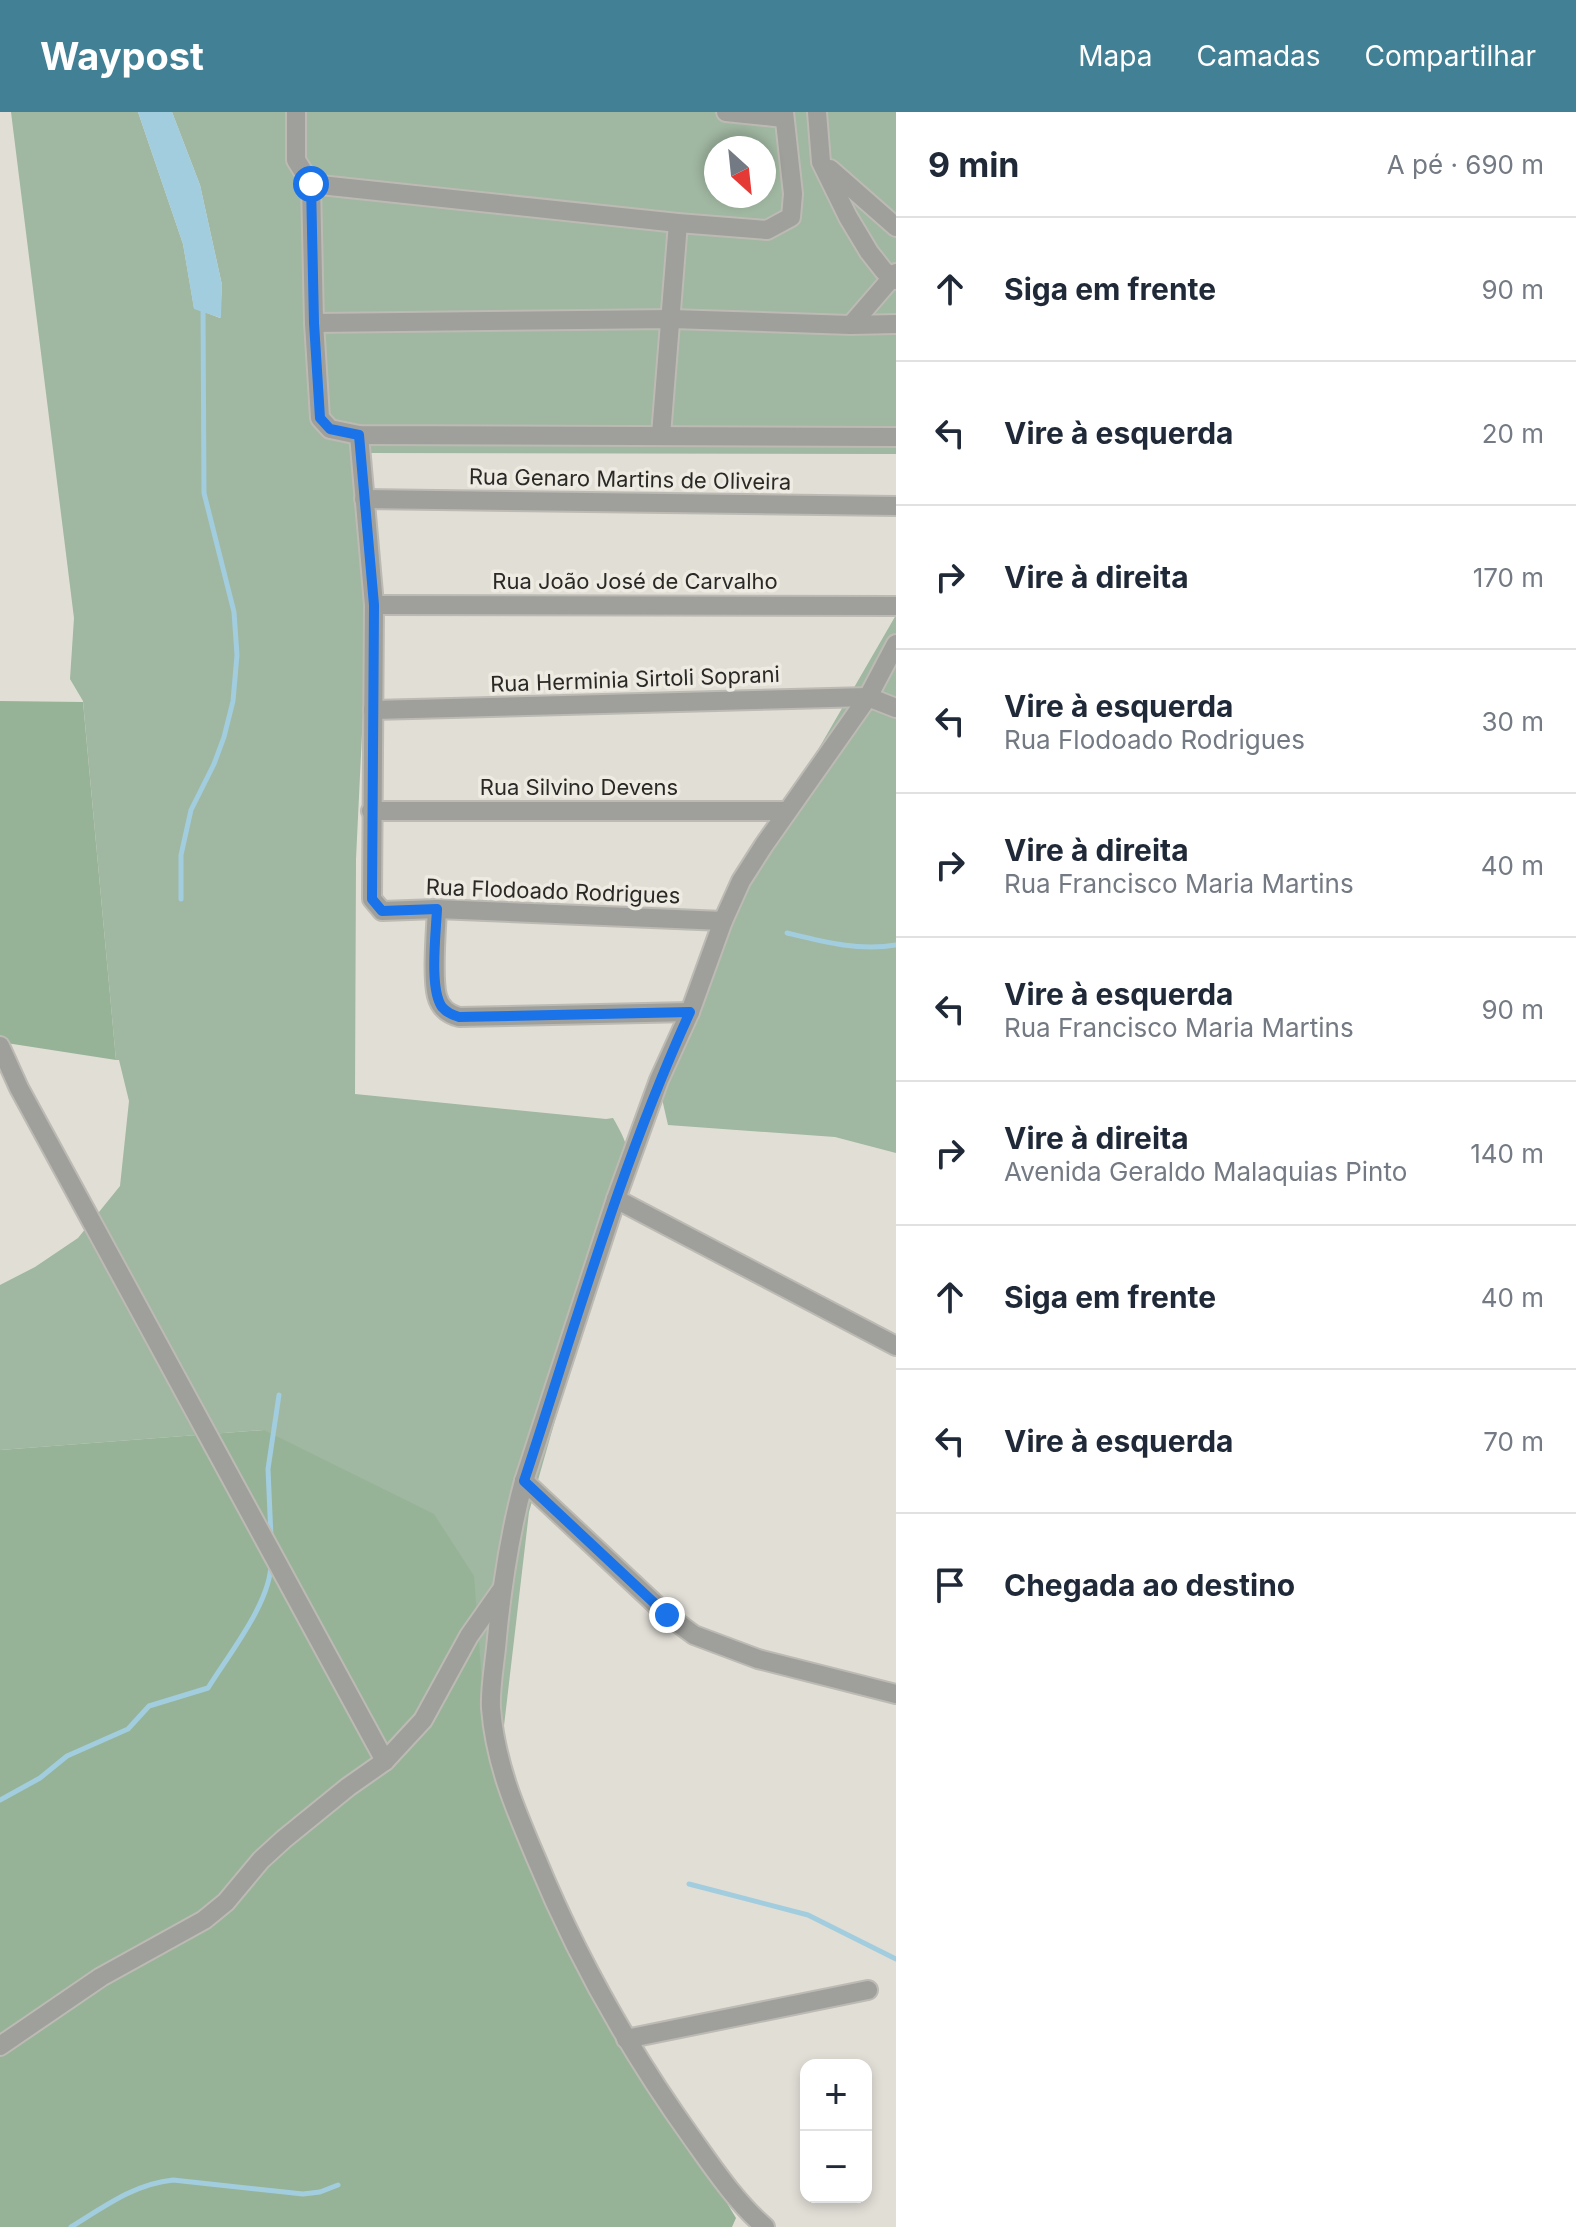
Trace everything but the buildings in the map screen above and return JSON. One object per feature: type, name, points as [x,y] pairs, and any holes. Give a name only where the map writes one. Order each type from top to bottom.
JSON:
[{"type":"street","points":[[296,112],[296,160],[311,184],[320,418],[330,429],[359,435],[896,437]]},
{"type":"street","points":[[311,184],[767,230],[791,217],[793,194],[784,115],[726,112]]},
{"type":"street","points":[[817,112],[821,162],[869,252],[894,277],[851,325]]},
{"type":"street","points":[[821,162],[896,227]]},
{"type":"street","points":[[661,435],[678,223]]},
{"type":"street","points":[[314,323],[672,319],[896,324]]},
{"type":"street","points":[[359,435],[374,605],[371,811]]},
{"type":"street","name":"Rua Genaro Martins de Oliveira","points":[[364,499],[896,506]]},
{"type":"street","name":"Rua João José de Carvalho","points":[[374,605],[896,606]]},
{"type":"street","points":[[765,2227],[724,2182],[652,2082],[599,1993],[547,1884],[501,1769],[491,1705],[502,1589],[512,1527],[524,1481],[616,1199],[659,1080],[690,1012],[741,881],[868,697],[896,644]]},
{"type":"street","name":"Rua Herminia Sirtoli Soprani","points":[[373,710],[868,697],[896,708]]},
{"type":"street","name":"Rua Silvino Devens","points":[[371,811],[787,811]]},
{"type":"street","name":"Rua Flodoado Rodrigues","points":[[371,811],[372,899],[382,911],[437,909],[723,921]]},
{"type":"street","points":[[437,909],[436,994],[445,1011],[451,1015],[690,1012]]},
{"type":"street","points":[[0,1046],[27,1102],[385,1761]]},
{"type":"street","points":[[616,1199],[896,1346]]},
{"type":"street","points":[[524,1481],[667,1615],[694,1635],[758,1659],[896,1694]]},
{"type":"street","points":[[0,2046],[101,1977],[204,1920],[226,1902],[261,1860],[284,1839],[385,1761],[423,1720],[469,1636],[502,1589]]},
{"type":"street","points":[[626,2039],[868,1990]]},
{"type":"green space","points":[[11,112],[138,112],[183,244],[194,308],[220,318],[222,285],[200,185],[172,112],[896,112],[896,454],[367,453],[370,566],[356,859],[355,1094],[613,1118],[628,1155],[627,1170],[529,1512],[500,1760],[263,1430],[0,1450],[0,1285],[35,1267],[78,1238],[120,1186],[129,1101],[119,1060],[116,1060],[83,701],[70,679],[74,618]]},
{"type":"green space","points":[[896,615],[896,1153],[835,1137],[668,1125],[657,1077],[729,885],[804,774]]},
{"type":"green space","points":[[0,701],[83,702],[116,1060],[0,1042]]},
{"type":"green space","points":[[264,1430],[434,1514],[474,1576],[485,1722],[566,1936],[736,2218],[732,2227],[0,2227],[0,1450]]},
{"type":"water","points":[[138,112],[172,112],[200,185],[222,285],[221,318],[194,309],[183,244]]},
{"type":"waterway","points":[[181,899],[181,855],[191,810],[224,737],[233,701],[237,655],[234,612],[204,493],[203,306]]},
{"type":"waterway","points":[[787,933],[855,946],[896,945]]},
{"type":"waterway","points":[[271,1537],[268,1469],[279,1395]]},
{"type":"waterway","points":[[0,1800],[40,1778],[67,1756],[128,1729],[149,1706],[208,1688],[257,1611],[271,1563]]},
{"type":"waterway","points":[[689,1884],[808,1915],[896,1959]]},
{"type":"waterway","points":[[71,2227],[132,2191],[159,2182],[173,2180],[303,2194],[338,2185]]},
{"type":"route","points":[[311,184],[320,418],[330,429],[359,435],[374,605],[372,899],[382,911],[437,909],[436,994],[445,1011],[451,1015],[690,1012],[659,1080],[616,1199],[524,1481],[667,1615]]}]
